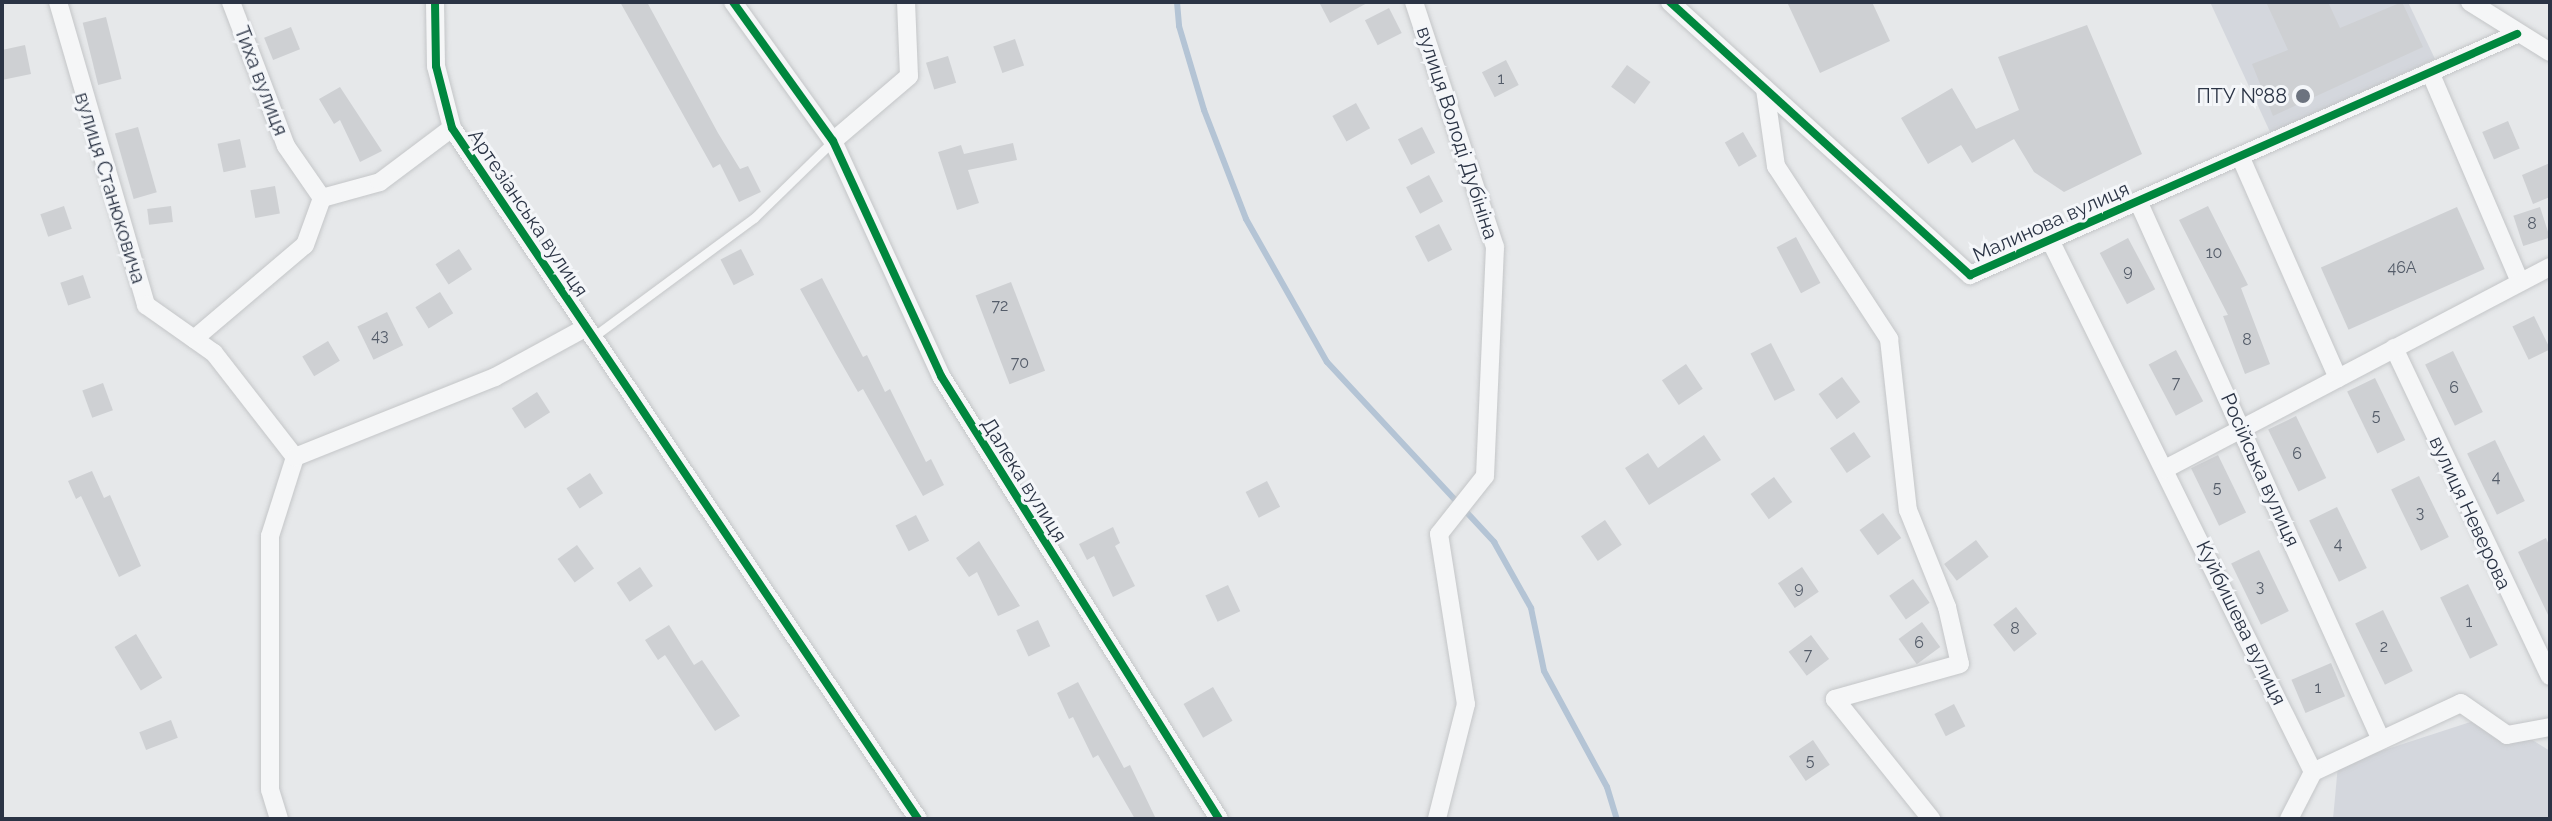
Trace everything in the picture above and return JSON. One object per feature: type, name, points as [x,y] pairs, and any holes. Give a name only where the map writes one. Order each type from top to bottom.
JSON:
[{"type":"street","name":"вулиця Станюковича","points":[[58,2],[146,305],[214,353],[295,457]]},
{"type":"street","name":"Тиха вулиця","points":[[231,2],[286,146],[322,198]]},
{"type":"street","name":"Артезіанська вулиця","points":[[435,2],[436,66],[452,128],[918,819]]},
{"type":"street","name":"Далека вулиця","points":[[733,2],[833,141],[941,376],[1219,819]]},
{"type":"street","points":[[833,141],[909,76],[906,2]]},
{"type":"street","name":"вулиця Володі Дубініна","points":[[1414,2],[1495,247],[1485,476],[1439,534],[1466,704],[1437,819]]},
{"type":"street","name":"Малинова вулиця","points":[[1670,2],[1970,275],[2517,34]]},
{"type":"street","points":[[2470,2],[2550,52]]},
{"type":"street","points":[[2430,72],[2520,282]]},
{"type":"street","points":[[1765,89],[1776,166],[1889,339],[1908,510],[1947,607],[1960,664],[1835,699],[1931,819]]},
{"type":"street","points":[[194,339],[305,245],[322,198],[380,182],[452,128]]},
{"type":"street","points":[[2240,156],[2338,378]]},
{"type":"street","name":"Російська вулиця","points":[[2138,201],[2381,740]]},
{"type":"street","name":"Куйбишева вулиця","points":[[2050,240],[2313,772]]},
{"type":"street","points":[[2165,469],[2520,282],[2548,273]]},
{"type":"street","points":[[279,819],[270,790],[270,536],[295,457],[495,377],[588,333]]},
{"type":"street","name":"вулиця Неверова","points":[[2394,348],[2550,676]]},
{"type":"street","points":[[2289,819],[2313,772],[2461,703],[2507,735],[2550,727]]},
{"type":"lane","points":[[588,333],[754,218],[833,141]]},
{"type":"shaded area","name":"ПТУ №88","points":[[2210,2],[2408,2],[2435,59],[2271,134]]},
{"type":"shaded area","points":[[2492,715],[2550,751],[2550,819],[2333,819],[2338,765]]},
{"type":"building","points":[[620,2],[647,2],[718,133],[740,169],[748,166],[761,192],[739,202],[720,164],[713,168]]},
{"type":"building","points":[[1319,2],[1369,2],[1330,23]]},
{"type":"building","points":[[1787,2],[1872,2],[1890,41],[1820,73]]},
{"type":"building","points":[[2266,2],[2328,2],[2340,28],[2402,2],[2423,47],[2273,116],[2252,64],[2288,50]]},
{"type":"building","points":[[1389,8],[1402,33],[1378,45],[1365,20]]},
{"type":"building","points":[[106,17],[121,79],[98,85],[83,23]]},
{"type":"building","points":[[2087,25],[2142,154],[2064,192],[2034,172],[2014,139],[1972,163],[1961,145],[1928,164],[1901,118],[1952,88],[1976,129],[2019,110],[1998,57]]},
{"type":"building","points":[[291,27],[300,49],[273,60],[264,38]]},
{"type":"building","points":[[1015,39],[1024,65],[1002,73],[993,46]]},
{"type":"building","points":[[25,45],[31,74],[2,80],[2,50]]},
{"type":"building","points":[[948,56],[956,83],[934,90],[926,63]]},
{"type":"building","points":[[1506,60],[1519,85],[1495,97],[1482,72]]},
{"type":"building","points":[[1627,65],[1650,82],[1635,104],[1611,87]]},
{"type":"building","points":[[340,87],[382,151],[360,162],[340,120],[334,124],[319,99]]},
{"type":"building","points":[[1356,103],[1370,128],[1346,141],[1332,116]]},
{"type":"building","points":[[2508,121],[2520,149],[2494,160],[2482,132]]},
{"type":"building","points":[[138,127],[157,192],[134,199],[115,134]]},
{"type":"building","points":[[1422,127],[1435,153],[1411,165],[1398,139]]},
{"type":"building","points":[[1743,132],[1757,156],[1739,167],[1725,142]]},
{"type":"building","points":[[240,139],[246,167],[224,172],[218,144]]},
{"type":"building","points":[[1013,143],[1017,160],[968,170],[979,203],[957,210],[938,152],[961,145],[964,154]]},
{"type":"building","points":[[2550,163],[2550,197],[2533,204],[2522,175]]},
{"type":"building","points":[[1429,175],[1443,201],[1420,214],[1406,187]]},
{"type":"building","points":[[275,186],[280,214],[255,218],[250,190]]},
{"type":"building","points":[[64,206],[72,229],[48,237],[40,214]]},
{"type":"building","points":[[171,206],[173,222],[149,225],[147,209]]},
{"type":"building","points":[[2208,206],[2248,285],[2241,288],[2270,364],[2245,374],[2223,316],[2228,315],[2179,220]]},
{"type":"building","points":[[2457,207],[2485,269],[2349,330],[2321,268]]},
{"type":"building","points":[[2540,207],[2550,237],[2523,246],[2513,216]]},
{"type":"building","points":[[1439,224],[1452,250],[1428,262],[1415,236]]},
{"type":"building","points":[[1796,237],[1820,283],[1801,293],[1777,247]]},
{"type":"building","points":[[2128,238],[2155,289],[2127,304],[2100,253]]},
{"type":"building","points":[[459,249],[472,269],[449,284],[436,264]]},
{"type":"building","points":[[741,249],[754,275],[734,285],[721,259]]},
{"type":"building","points":[[83,275],[91,298],[68,306],[60,283]]},
{"type":"building","points":[[822,278],[863,357],[867,355],[885,392],[890,389],[926,462],[931,459],[944,485],[923,496],[863,389],[858,392],[800,289]]},
{"type":"building","points":[[1011,282],[1045,371],[1010,384],[976,296]]},
{"type":"building","points":[[440,292],[453,313],[429,329],[415,307]]},
{"type":"building","points":[[387,312],[403,345],[374,360],[357,326]]},
{"type":"building","points":[[2534,316],[2550,349],[2529,360],[2512,327]]},
{"type":"building","points":[[328,341],[340,361],[314,376],[302,356]]},
{"type":"building","points":[[1771,343],[1795,390],[1775,401],[1751,353]]},
{"type":"building","points":[[2176,350],[2203,401],[2176,416],[2149,365]]},
{"type":"building","points":[[2453,351],[2483,412],[2455,426],[2425,365]]},
{"type":"building","points":[[1686,364],[1703,389],[1679,405],[1662,380]]},
{"type":"building","points":[[1842,377],[1860,402],[1837,419],[1819,394]]},
{"type":"building","points":[[2375,378],[2405,440],[2377,454],[2347,392]]},
{"type":"building","points":[[103,383],[113,410],[92,418],[82,391]]},
{"type":"building","points":[[537,392],[550,412],[525,428],[512,408]]},
{"type":"building","points":[[2296,416],[2326,478],[2298,492],[2268,430]]},
{"type":"building","points":[[1854,432],[1871,457],[1847,473],[1830,448]]},
{"type":"building","points":[[1704,435],[1721,460],[1649,505],[1625,468],[1648,453],[1658,468]]},
{"type":"building","points":[[2495,440],[2525,501],[2497,515],[2467,454]]},
{"type":"building","points":[[2218,455],[2246,513],[2219,526],[2191,468]]},
{"type":"building","points":[[92,471],[104,498],[110,495],[141,566],[119,577],[81,496],[76,499],[68,481]]},
{"type":"building","points":[[590,473],[603,493],[580,508],[567,488]]},
{"type":"building","points":[[2419,476],[2449,537],[2421,551],[2391,490]]},
{"type":"building","points":[[1774,477],[1792,502],[1769,519],[1751,494]]},
{"type":"building","points":[[1267,481],[1280,507],[1259,518],[1246,492]]},
{"type":"building","points":[[2337,507],[2367,568],[2339,582],[2309,521]]},
{"type":"building","points":[[1883,513],[1901,538],[1878,555],[1860,530]]},
{"type":"building","points":[[916,515],[929,541],[909,551],[896,525]]},
{"type":"building","points":[[1605,520],[1622,545],[1598,561],[1581,536]]},
{"type":"building","points":[[1113,527],[1120,543],[1115,546],[1135,586],[1113,597],[1094,556],[1087,560],[1079,544]]},
{"type":"building","points":[[2546,538],[2550,547],[2550,619],[2518,552]]},
{"type":"building","points":[[1976,540],[1989,557],[1957,581],[1944,564]]},
{"type":"building","points":[[979,541],[1020,606],[998,616],[977,572],[969,577],[956,558]]},
{"type":"building","points":[[577,545],[594,568],[575,583],[558,559]]},
{"type":"building","points":[[2259,550],[2289,611],[2261,625],[2231,564]]},
{"type":"building","points":[[640,567],[653,586],[630,602],[617,583]]},
{"type":"building","points":[[1802,567],[1819,592],[1795,608],[1778,583]]},
{"type":"building","points":[[1913,579],[1930,603],[1906,619],[1889,596]]},
{"type":"building","points":[[2468,584],[2498,645],[2470,659],[2440,598]]},
{"type":"building","points":[[1228,585],[1240,611],[1218,622],[1205,596]]},
{"type":"building","points":[[2016,607],[2037,634],[2014,652],[1993,625]]},
{"type":"building","points":[[2383,610],[2413,671],[2385,685],[2355,624]]},
{"type":"building","points":[[1038,620],[1050,646],[1029,656],[1016,630]]},
{"type":"building","points":[[1922,622],[1940,647],[1917,664],[1899,639]]},
{"type":"building","points":[[669,625],[694,665],[702,660],[740,716],[715,731],[665,655],[658,660],[645,640]]},
{"type":"building","points":[[136,634],[162,678],[141,691],[115,647]]},
{"type":"building","points":[[1811,635],[1829,659],[1807,676],[1789,652]]},
{"type":"building","points":[[2331,663],[2345,696],[2305,713],[2291,680]]},
{"type":"building","points":[[1078,682],[1124,768],[1130,765],[1156,819],[1135,819],[1098,755],[1093,758],[1073,717],[1069,719],[1057,693]]},
{"type":"building","points":[[1213,687],[1232,721],[1203,738],[1184,704]]},
{"type":"building","points":[[1954,704],[1965,726],[1946,736],[1934,714]]},
{"type":"building","points":[[171,720],[178,738],[146,750],[139,732]]},
{"type":"building","points":[[1813,740],[1830,765],[1806,781],[1789,756]]},
{"type":"waterway","points":[[1177,2],[1179,26],[1204,110],[1246,219],[1327,362],[1494,542],[1531,608],[1544,671],[1607,787],[1617,819]]},
{"type":"cycle path","points":[[435,2],[436,66],[452,128],[918,819]]},
{"type":"cycle path","points":[[733,2],[833,141],[941,376],[1219,819]]},
{"type":"cycle path","points":[[1670,2],[1970,275],[2517,34]]},
{"type":"place","name":"ПТУ №88","points":[[2303,96]]}]
